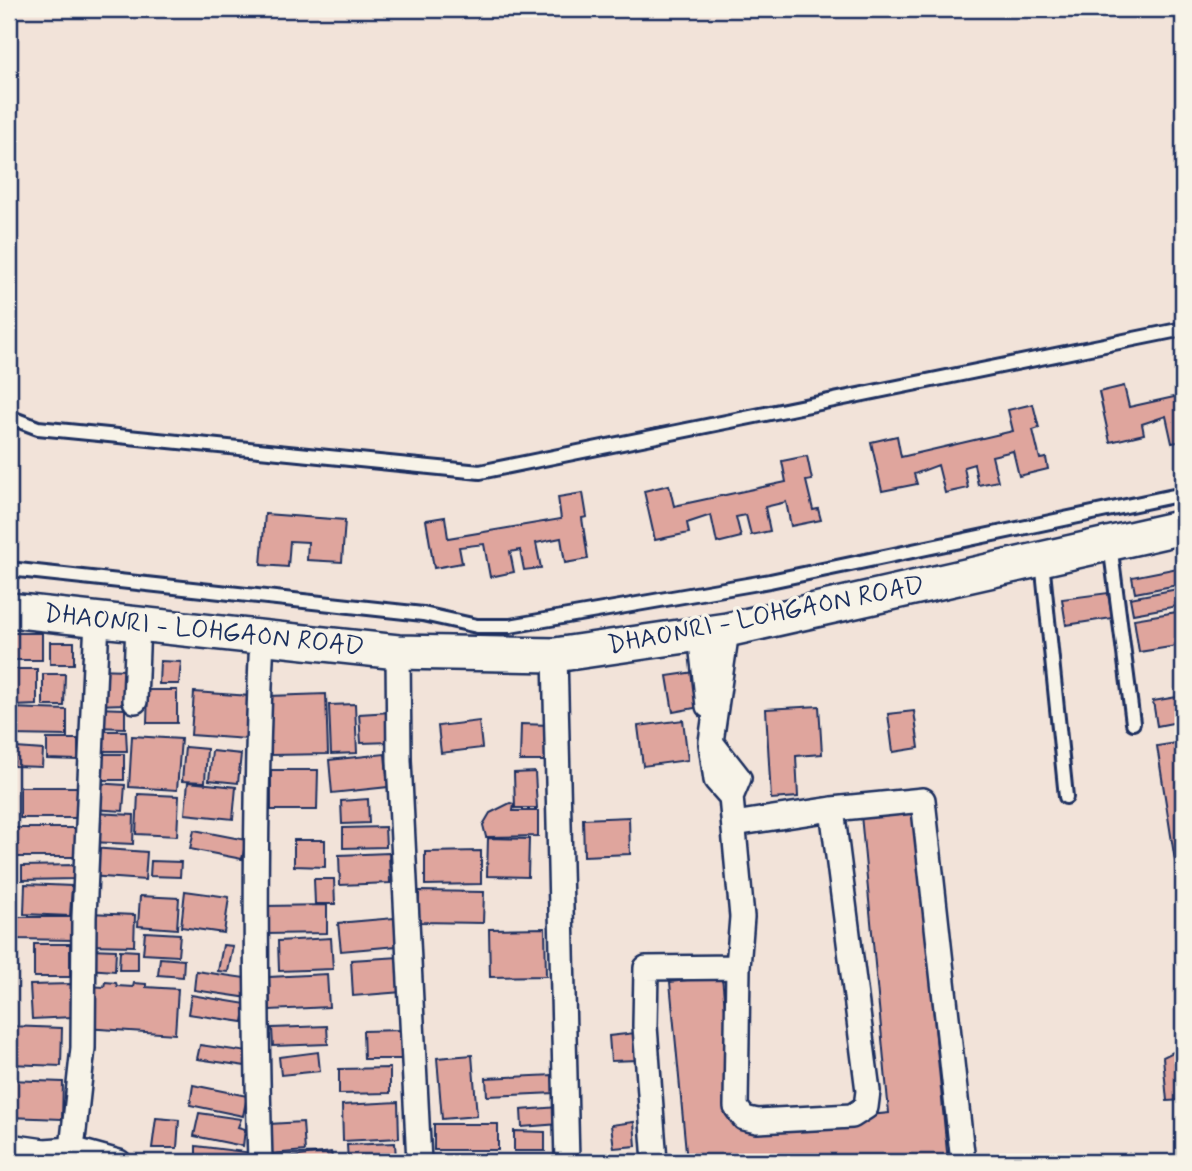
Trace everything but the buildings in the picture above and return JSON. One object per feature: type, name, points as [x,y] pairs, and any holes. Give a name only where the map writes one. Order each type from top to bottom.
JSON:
[{"type":"main road","name":"DHAONRI - LOHGAON ROAD","points":[[9,610],[398,652],[555,655],[714,632],[1183,527]]},
{"type":"street","points":[[72,1149],[83,1048],[84,917],[97,619]]},
{"type":"street","points":[[135,701],[138,623]]},
{"type":"street","points":[[714,632],[711,742],[739,778],[731,797],[743,917],[738,967],[736,1107],[744,1118],[757,1121],[852,1116],[866,1107],[869,1091],[832,809]]},
{"type":"street","points":[[260,1162],[256,960],[257,737],[262,636]]},
{"type":"street","points":[[398,652],[399,760],[419,1162]]},
{"type":"street","points":[[555,655],[567,1162]]},
{"type":"street","points":[[734,824],[832,809],[923,800],[963,1162]]},
{"type":"street","points":[[655,1162],[645,1026],[646,968],[738,967]]},
{"type":"street","points":[[9,1146],[40,1156],[72,1149],[119,1162]]},
{"type":"lane","points":[[9,416],[38,428],[480,472],[1183,329]]},
{"type":"lane","points":[[9,569],[423,614],[477,626],[510,626],[770,581],[1183,494]]},
{"type":"lane","points":[[1110,544],[1133,723]]},
{"type":"lane","points":[[1041,559],[1066,797]]}]
